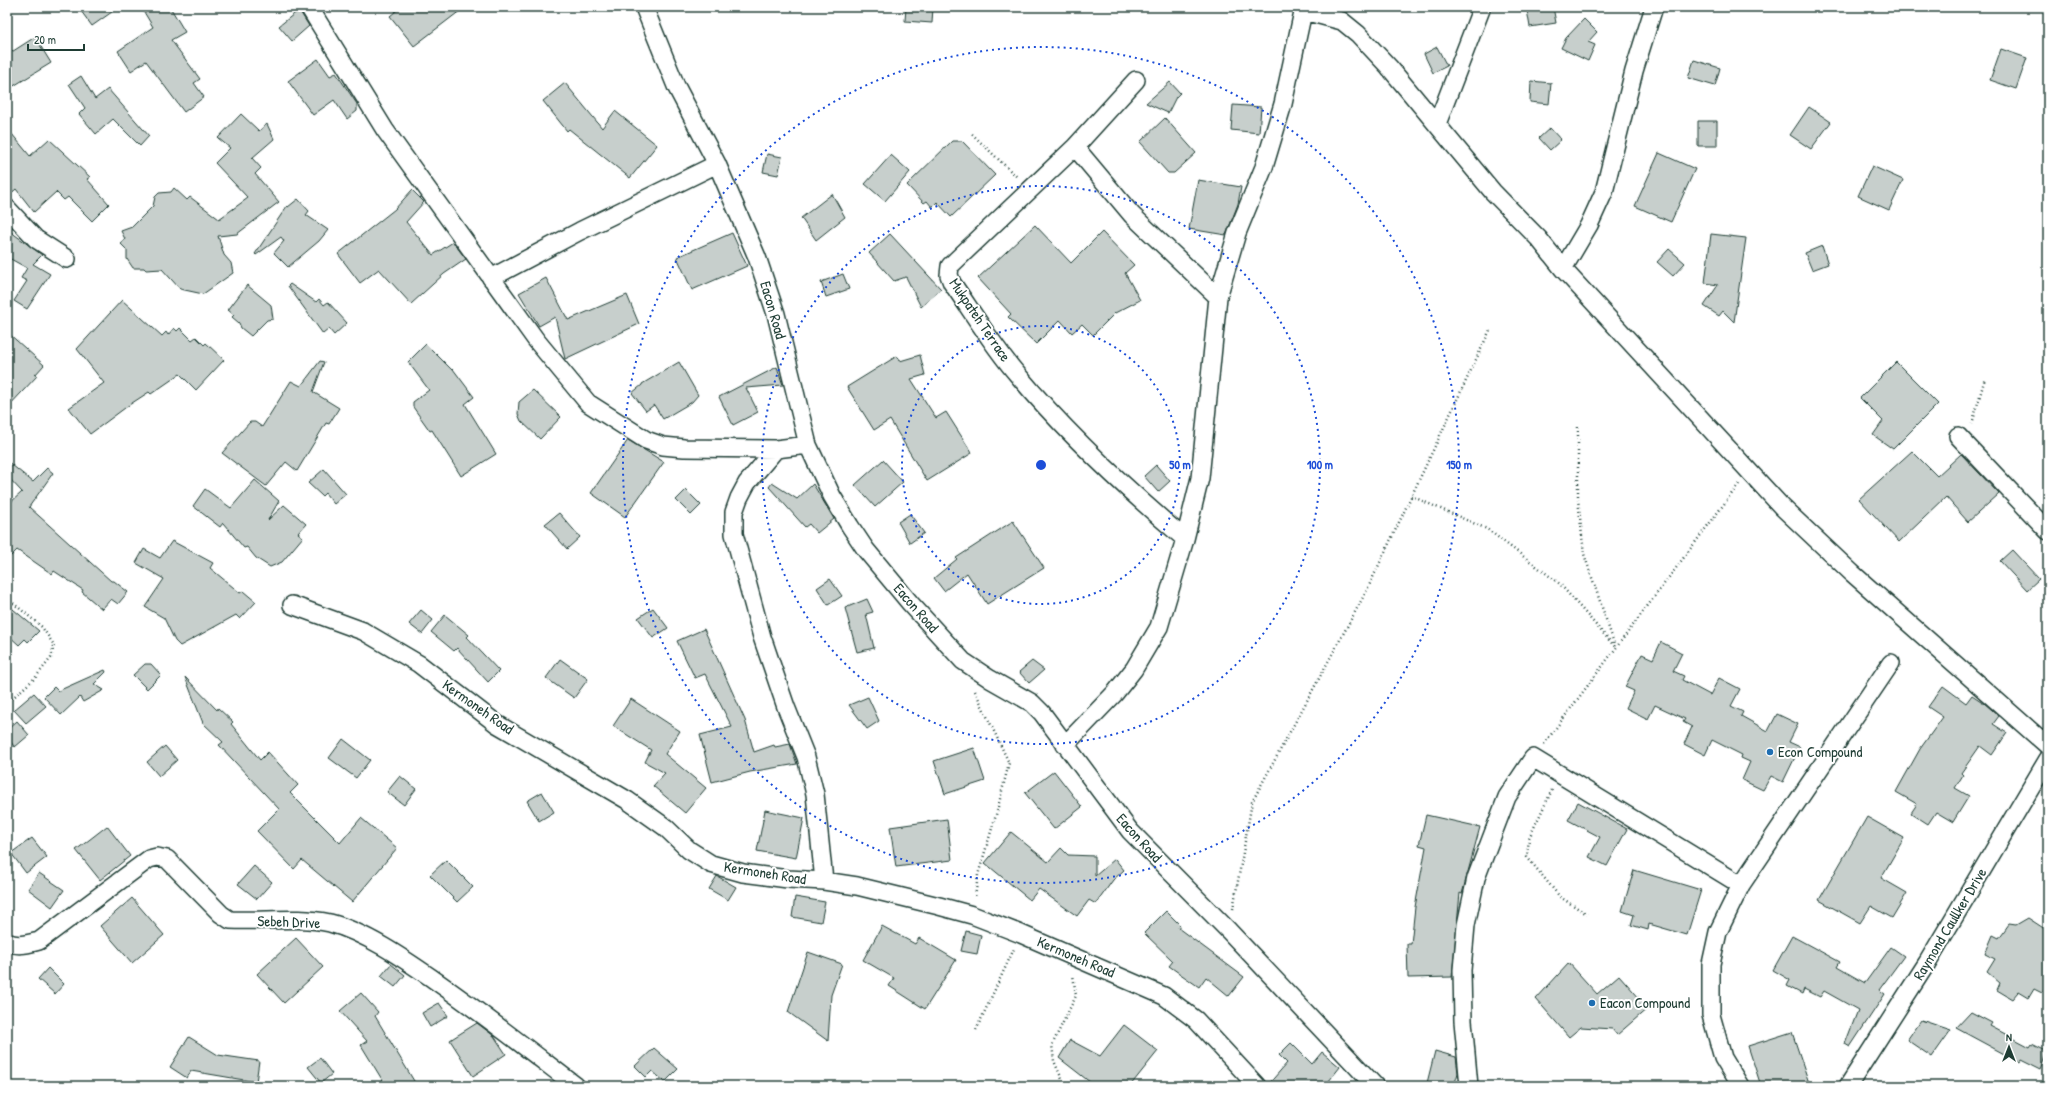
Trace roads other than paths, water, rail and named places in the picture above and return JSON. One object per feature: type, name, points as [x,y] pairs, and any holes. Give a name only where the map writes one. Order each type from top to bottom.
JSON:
[{"type":"street","points":[[309,7],[385,130],[536,340],[588,403],[599,412],[646,440],[663,446],[684,448],[776,448],[808,446]]},
{"type":"street","name":"Eacon Road","points":[[644,7],[676,86],[717,164],[757,258],[776,314],[808,446],[832,496],[854,532],[910,603],[963,661],[990,679],[1032,703],[1042,713],[1130,831],[1229,931],[1375,1086]]},
{"type":"street","points":[[1437,124],[1482,7]]},
{"type":"street","points":[[1563,269],[1589,225],[1604,192],[1634,71],[1654,7]]},
{"type":"street","points":[[1065,745],[1134,670],[1159,627],[1185,539],[1200,478],[1218,297],[1237,233],[1264,167],[1282,104],[1304,9],[1342,21],[1358,34],[1437,124],[1493,192],[1539,239],[1563,269],[1782,507],[1852,573],[2048,746]]},
{"type":"street","name":"Mukpateh Terrace","points":[[1136,80],[1075,146],[950,266],[949,275],[952,283],[1016,373],[1068,432],[1123,486],[1185,539]]},
{"type":"street","points":[[1075,146],[1132,215],[1218,297]]},
{"type":"street","points":[[491,278],[580,231],[717,164]]},
{"type":"street","points":[[7,208],[36,239],[67,259]]},
{"type":"street","points":[[1962,440],[2048,531]]},
{"type":"street","points":[[776,448],[747,483],[739,498],[734,512],[734,534],[764,644],[786,707],[806,757],[815,794],[824,881]]},
{"type":"street","name":"Kermoneh Road","points":[[292,605],[363,631],[418,664],[497,724],[627,800],[665,827],[688,850],[711,864],[744,873],[857,886],[972,915],[1021,934],[1164,996],[1196,1020],[1257,1086]]},
{"type":"street","points":[[1740,1086],[1723,1058],[1711,1015],[1711,964],[1718,932],[1741,885],[1891,663]]},
{"type":"street","points":[[1469,1086],[1463,1021],[1462,970],[1466,925],[1476,878],[1508,797],[1533,758],[1560,773],[1741,885]]},
{"type":"street","name":"Raymond Caullker Drive","points":[[1848,1086],[1927,963],[2048,759]]},
{"type":"street","name":"Sebeh Drive","points":[[7,942],[13,945],[25,945],[39,941],[148,859],[157,856],[167,859],[221,914],[230,920],[312,920],[332,924],[374,941],[478,1010],[576,1086]]},
{"type":"place","name":"Econ Compound","points":[[1770,752]]},
{"type":"place","name":"Eacon Compound","points":[[1592,1003]]}]
